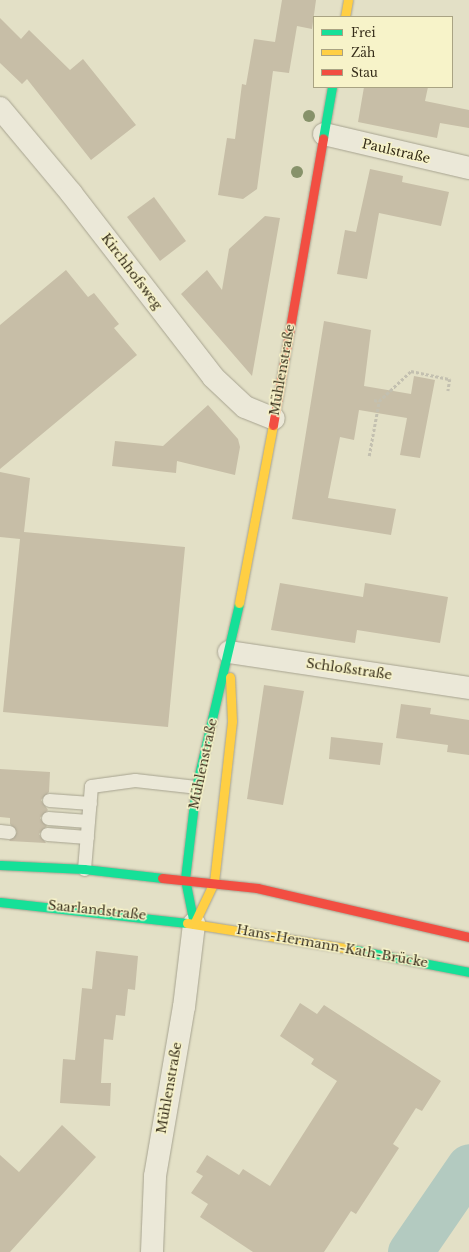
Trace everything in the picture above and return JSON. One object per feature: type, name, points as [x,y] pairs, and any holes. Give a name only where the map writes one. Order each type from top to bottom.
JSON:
[{"type":"main road","points":[[345,16],[348,0]]},
{"type":"main road","name":"Mühlenstraße","points":[[194,924],[185,879],[196,787],[229,652],[274,419],[332,88]]},
{"type":"main road","name":"Mühlenstraße","points":[[194,924],[214,882],[232,721],[229,652]]},
{"type":"main road","points":[[0,865],[84,870],[214,882],[321,901],[469,937]]},
{"type":"main road","name":"Saarlandstraße","points":[[0,902],[194,924]]},
{"type":"main road","name":"Hans-Hermann-Kath-Brücke","points":[[194,924],[399,957],[469,972]]},
{"type":"street","name":"Kirchhofsweg","points":[[0,108],[71,193],[213,377],[245,407],[274,419]]},
{"type":"street","name":"Paulstraße","points":[[324,134],[469,168]]},
{"type":"street","name":"Schloßstraße","points":[[229,652],[469,688]]},
{"type":"street","name":"Mühlenstraße","points":[[152,1252],[155,1176],[184,1007],[194,924]]},
{"type":"lane","points":[[84,870],[91,786],[135,780],[196,787]]},
{"type":"lane","points":[[49,800],[90,804]]},
{"type":"lane","points":[[48,818],[88,821]]},
{"type":"lane","points":[[47,834],[87,837]]},
{"type":"path","points":[[369,456],[379,401],[411,371],[450,379],[448,391]]},
{"type":"path","points":[[374,400],[379,401]]},
{"type":"building","points":[[282,0],[316,0],[312,29],[297,26],[289,73],[273,71],[257,189],[243,199],[218,195],[227,138],[235,139],[242,84],[246,85],[254,39],[275,42]]},
{"type":"building","points":[[0,18],[21,39],[29,30],[70,70],[83,59],[136,125],[91,160],[27,79],[22,84],[0,63]]},
{"type":"building","points":[[364,88],[428,88],[425,101],[469,110],[469,128],[440,123],[437,138],[358,122]]},
{"type":"building","points":[[370,169],[403,176],[402,182],[449,192],[441,226],[379,213],[367,279],[337,274],[345,230],[356,232]]},
{"type":"building","points":[[154,197],[186,241],[160,261],[127,217]]},
{"type":"building","points":[[265,216],[280,218],[252,376],[181,294],[207,270],[222,290],[229,249]]},
{"type":"building","points":[[66,270],[88,297],[94,293],[119,324],[114,328],[137,355],[0,469],[0,325]]},
{"type":"building","points":[[324,321],[371,330],[364,386],[411,394],[414,376],[435,380],[420,458],[400,455],[407,418],[359,410],[354,440],[340,437],[328,498],[396,509],[391,535],[292,519]]},
{"type":"building","points":[[208,405],[238,439],[240,447],[235,475],[177,461],[176,473],[112,466],[115,441],[163,446]]},
{"type":"building","points":[[0,472],[30,478],[24,532],[185,547],[168,727],[3,712],[20,539],[0,537]]},
{"type":"building","points":[[280,583],[363,597],[365,583],[448,597],[440,643],[357,630],[355,643],[271,630]]},
{"type":"building","points":[[264,685],[304,691],[283,805],[247,799]]},
{"type":"building","points":[[401,704],[431,708],[430,714],[469,720],[469,755],[447,752],[448,745],[396,738]]},
{"type":"building","points":[[331,737],[383,743],[380,765],[329,759]]},
{"type":"building","points":[[0,769],[50,772],[49,792],[41,800],[48,810],[40,818],[47,826],[39,834],[46,843],[9,841],[17,832],[10,824],[10,818],[0,817]]},
{"type":"building","points":[[96,951],[138,956],[135,990],[128,989],[125,1016],[116,1015],[113,1040],[104,1039],[101,1083],[111,1083],[110,1106],[60,1103],[63,1059],[75,1060],[82,988],[92,989]]},
{"type":"building","points":[[300,1003],[317,1014],[324,1005],[441,1081],[422,1111],[416,1108],[393,1144],[399,1148],[356,1214],[351,1211],[324,1252],[253,1252],[200,1217],[208,1204],[191,1193],[203,1176],[196,1172],[207,1155],[239,1175],[243,1169],[270,1186],[337,1081],[311,1064],[314,1059],[280,1036]]},
{"type":"building","points":[[62,1125],[96,1157],[10,1252],[0,1252],[0,1155],[19,1172]]},
{"type":"waterway","points":[[410,1252],[469,1166]]},
{"type":"traffic: fast","points":[[323,138],[332,88]]},
{"type":"traffic: fast","points":[[194,924],[185,879],[196,787],[239,603]]},
{"type":"traffic: fast","points":[[0,865],[84,869],[162,878]]},
{"type":"traffic: fast","points":[[0,902],[187,923]]},
{"type":"traffic: fast","points":[[351,949],[469,972]]},
{"type":"traffic: slow","points":[[345,16],[348,0]]},
{"type":"traffic: slow","points":[[239,603],[273,425]]},
{"type":"traffic: slow","points":[[194,924],[214,882],[232,721],[230,677]]},
{"type":"traffic: slow","points":[[187,923],[351,949]]},
{"type":"traffic: jam","points":[[273,425],[323,138]]},
{"type":"traffic: jam","points":[[162,878],[257,888],[469,937]]}]
